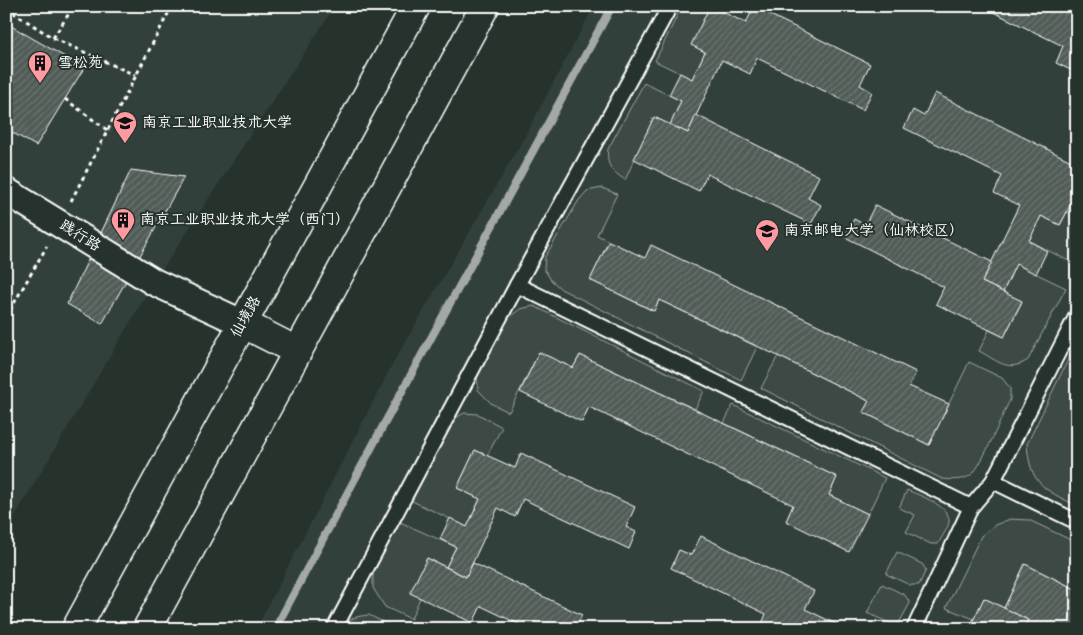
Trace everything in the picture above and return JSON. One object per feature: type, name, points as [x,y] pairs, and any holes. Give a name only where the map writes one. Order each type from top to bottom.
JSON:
[{"type":"main road","name":"仙境路","points":[[76,629],[416,6]]},
{"type":"main road","points":[[146,629],[485,6]]},
{"type":"main road","points":[[242,323],[297,351]]},
{"type":"street","name":"践行路","points":[[6,191],[154,282],[242,323]]},
{"type":"lane","points":[[334,629],[517,285],[670,6]]},
{"type":"lane","points":[[517,285],[971,507]]},
{"type":"lane","points":[[914,629],[971,507],[993,481],[1077,315]]},
{"type":"lane","points":[[993,481],[1077,522]]},
{"type":"path","points":[[53,38],[74,6]]},
{"type":"path","points":[[6,317],[59,224],[172,6]]},
{"type":"path","points":[[6,8],[53,38],[135,75]]},
{"type":"path","points":[[65,100],[107,130]]},
{"type":"shaded area","name":"南京工业职业技术大学","points":[[6,6],[335,6],[154,282],[6,531]]},
{"type":"shaded area","name":"南京邮电大学（仙林校区）","points":[[594,6],[1077,6],[1077,629],[256,629],[392,365],[524,138]]},
{"type":"shaded area","points":[[682,6],[710,6],[692,45],[705,52],[692,79],[655,61]]},
{"type":"shaded area","points":[[644,83],[681,101],[670,125],[654,117],[625,180],[610,167],[608,149]]},
{"type":"shaded area","points":[[602,188],[617,194],[597,235],[609,241],[590,280],[653,311],[659,300],[757,347],[741,380],[561,289],[551,280],[544,269],[545,257],[579,200],[587,191]]},
{"type":"shaded area","points":[[1077,193],[1077,265],[1029,241],[1041,216],[1060,225]]},
{"type":"shaded area","points":[[1016,264],[1066,288],[1028,360],[1021,364],[1009,366],[979,351],[989,330],[1004,337],[1022,302],[1003,292]]},
{"type":"shaded area","points":[[534,306],[704,391],[695,409],[580,355],[573,368],[539,352],[509,412],[492,404],[478,390],[477,375],[506,320],[520,309]]},
{"type":"shaded area","points":[[1077,341],[1077,506],[1055,495],[1040,484],[1031,468],[1027,444]]},
{"type":"shaded area","points":[[778,356],[869,401],[863,412],[929,445],[969,362],[1002,378],[1010,388],[1010,400],[987,450],[972,474],[962,479],[942,479],[761,388]]},
{"type":"shaded area","points":[[733,405],[885,478],[868,514],[829,495],[837,477],[724,423]]},
{"type":"shaded area","points":[[464,413],[478,414],[502,427],[487,456],[475,450],[457,488],[480,499],[467,527],[410,500],[451,421]]},
{"type":"shaded area","points":[[907,490],[940,506],[948,516],[948,525],[938,544],[931,544],[906,532],[915,515],[899,508]]},
{"type":"shaded area","points":[[1010,519],[1029,520],[1077,543],[1077,590],[1025,564],[1004,608],[984,598],[974,619],[946,608],[981,536],[995,525]]},
{"type":"shaded area","points":[[400,522],[456,547],[446,567],[427,558],[411,593],[420,598],[411,619],[385,607],[373,588],[373,571]]},
{"type":"shaded area","points":[[897,552],[922,564],[926,570],[919,585],[910,585],[886,574]]},
{"type":"shaded area","points":[[882,584],[905,595],[910,603],[899,623],[892,624],[867,613]]},
{"type":"shaded area","points":[[369,615],[397,629],[342,629],[353,618]]},
{"type":"building","points":[[710,6],[746,23],[754,7],[870,64],[860,85],[872,92],[863,110],[757,58],[750,74],[722,60],[688,133],[670,125],[681,101],[669,95],[680,73],[692,79],[705,52],[691,45]]},
{"type":"building","points":[[981,6],[1077,6],[1077,73],[1056,63],[1063,46]]},
{"type":"building","name":"雪松苑","points":[[6,23],[84,68],[36,146],[6,129]]},
{"type":"building","points":[[935,93],[1077,164],[1077,193],[1060,225],[1041,216],[1029,241],[1047,251],[1036,274],[1016,264],[1003,292],[982,282],[1019,205],[994,193],[1002,176],[904,128],[913,110],[924,116]]},
{"type":"building","points":[[696,115],[819,176],[808,198],[821,205],[811,224],[707,174],[699,191],[634,159],[654,117],[688,133]]},
{"type":"building","name":"南京工业职业技术大学（西门）","points":[[131,170],[184,177],[102,324],[67,304]]},
{"type":"building","points":[[875,205],[992,262],[982,282],[1022,301],[1004,337],[936,304],[944,287],[845,237],[854,219],[865,225]]},
{"type":"building","points":[[609,241],[645,258],[651,245],[916,372],[909,386],[949,404],[929,445],[863,412],[869,401],[778,356],[659,300],[654,311],[590,280]]},
{"type":"building","points":[[539,352],[573,368],[580,355],[837,477],[829,495],[868,514],[849,552],[786,521],[793,505],[589,407],[582,422],[520,392]]},
{"type":"building","points":[[475,450],[515,468],[521,453],[635,507],[626,527],[636,532],[629,549],[523,499],[515,517],[498,508],[466,577],[446,567],[456,547],[440,539],[450,518],[467,527],[480,499],[457,488]]},
{"type":"building","points":[[701,536],[814,591],[805,609],[838,625],[836,629],[760,629],[766,614],[671,568],[679,550],[691,555]]},
{"type":"building","points":[[427,558],[466,577],[473,563],[582,615],[575,629],[529,629],[481,606],[473,623],[410,593]]},
{"type":"building","points":[[1025,564],[1077,590],[1077,629],[1024,629],[1028,620],[1004,608]]},
{"type":"building","points":[[984,598],[1028,620],[1024,629],[969,629]]},
{"type":"waterway","points":[[275,629],[382,428],[612,6]]},
{"type":"place","name":"雪松苑","points":[[40,84]]},
{"type":"place","name":"南京工业职业技术大学","points":[[125,144]]},
{"type":"place","name":"南京工业职业技术大学（西门）","points":[[123,241]]},
{"type":"place","name":"南京邮电大学（仙林校区）","points":[[767,252]]}]
